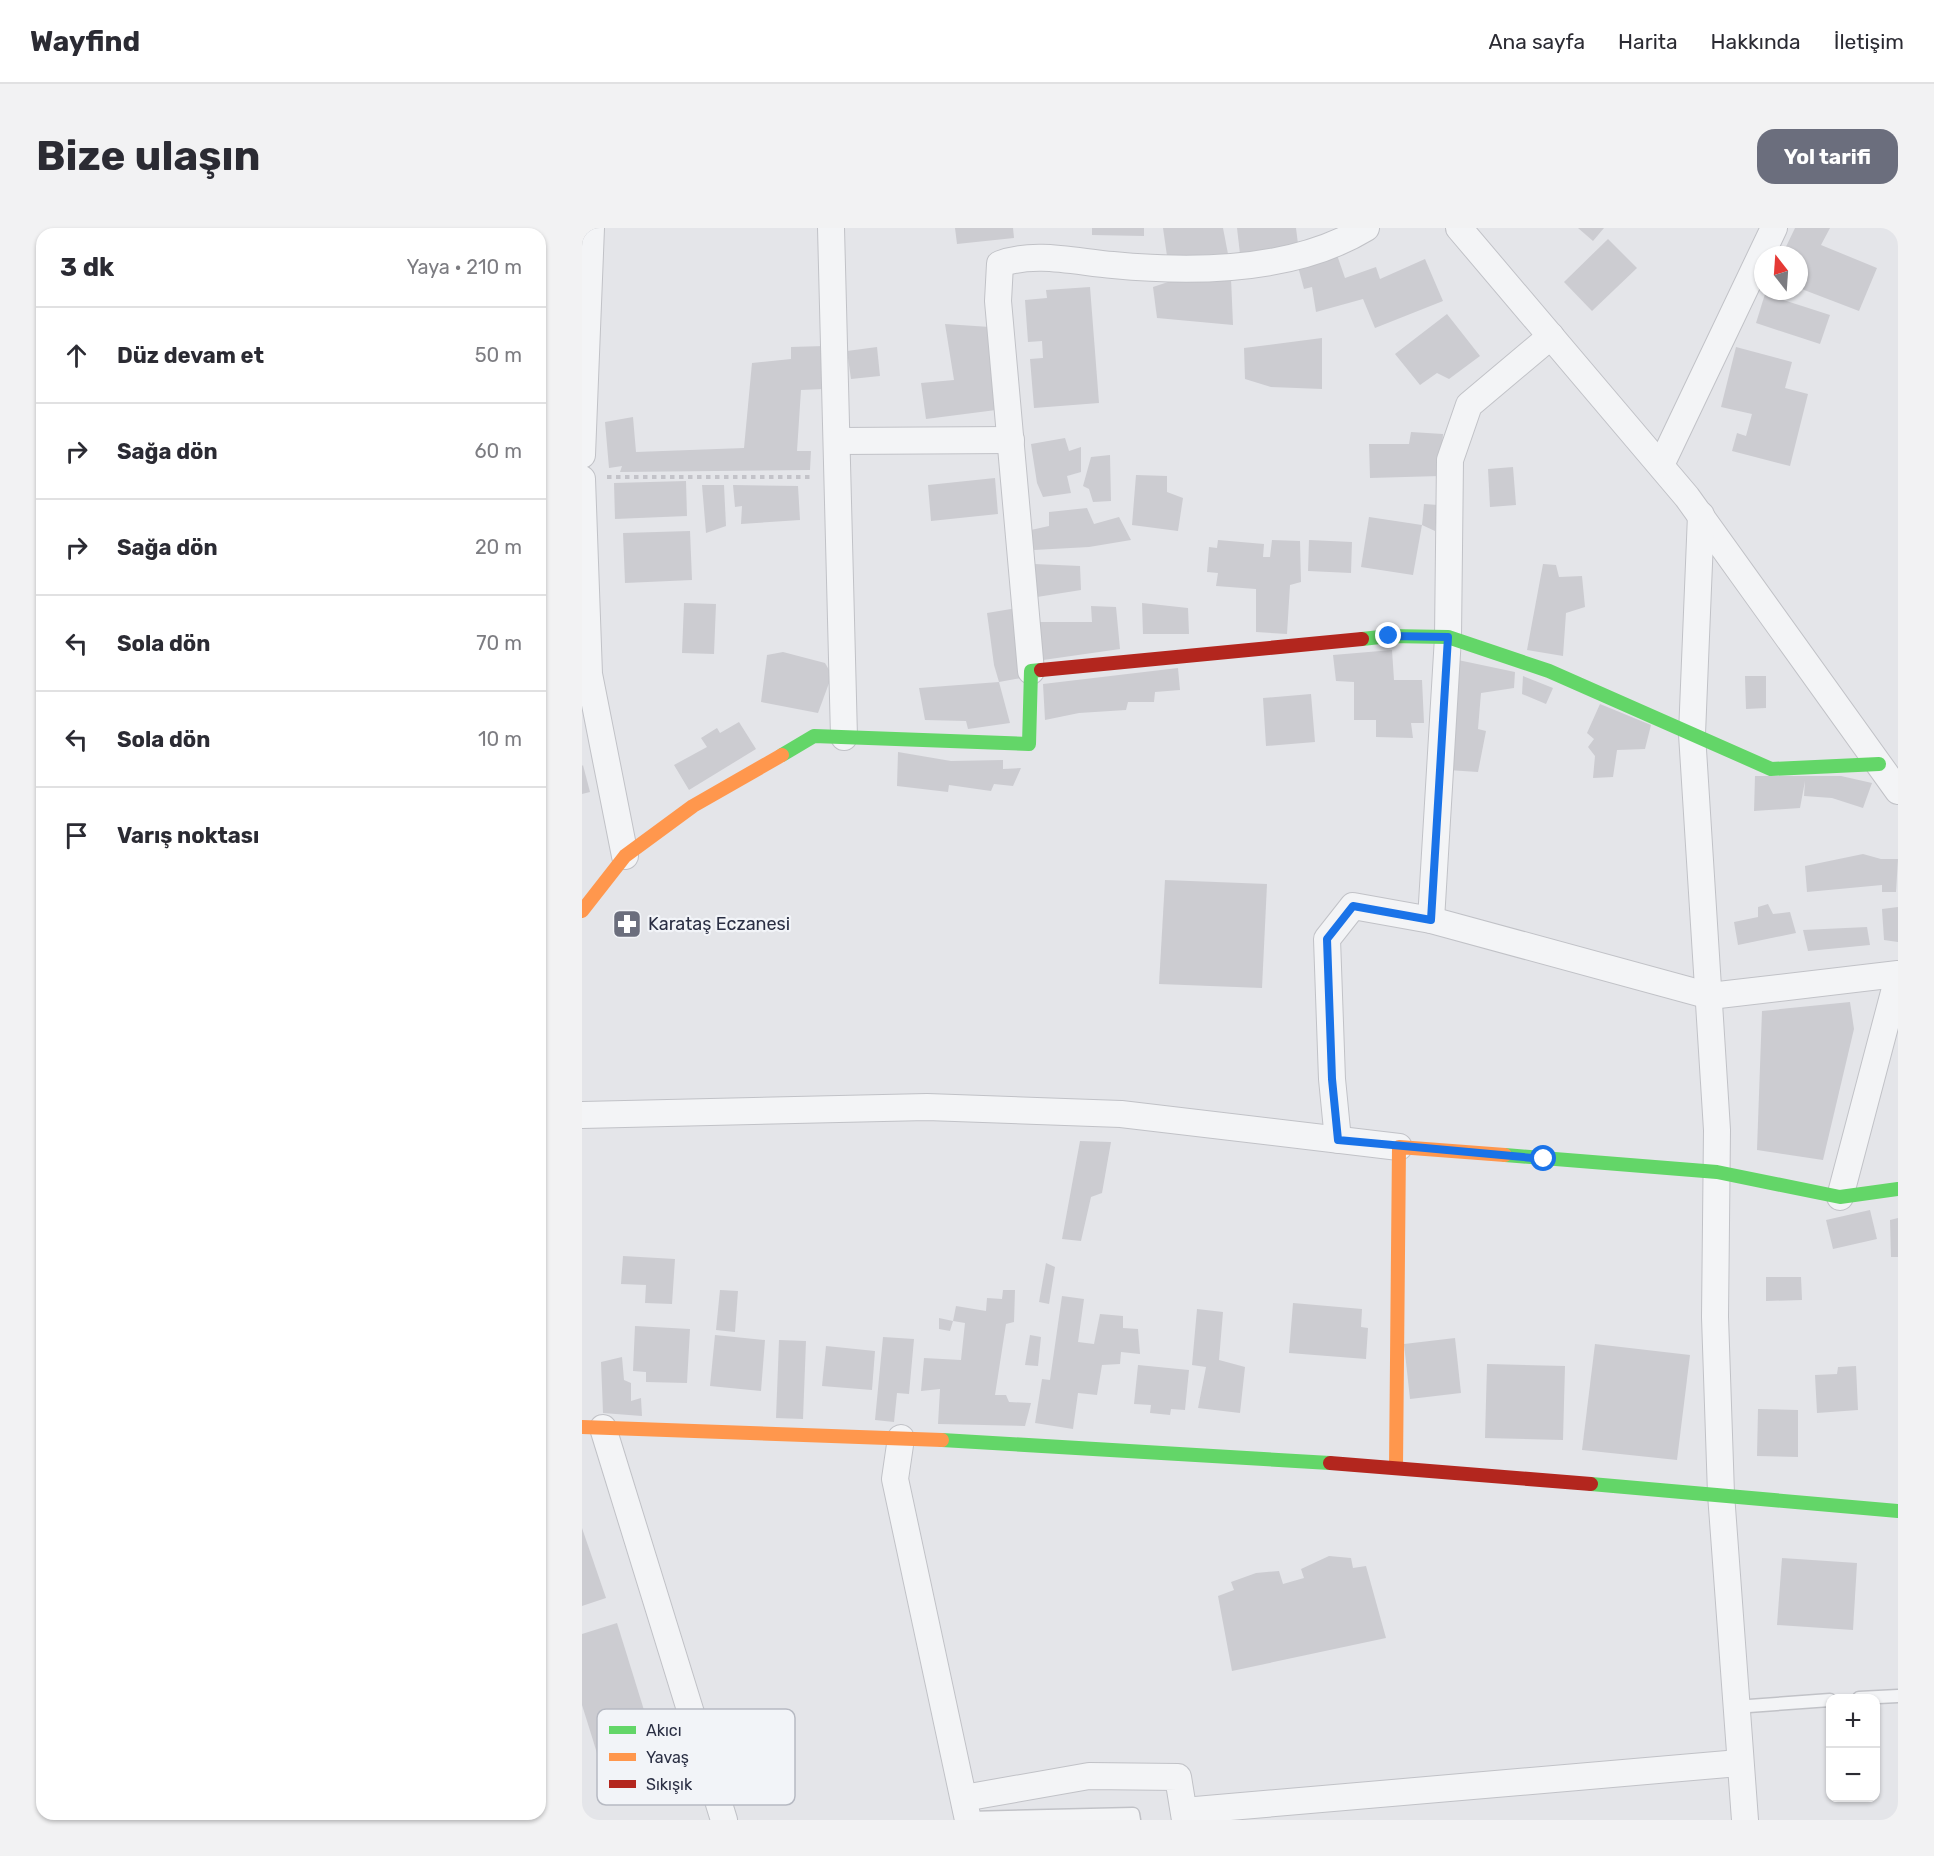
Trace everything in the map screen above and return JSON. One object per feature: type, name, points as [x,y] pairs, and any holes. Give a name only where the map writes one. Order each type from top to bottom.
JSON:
[{"type":"street","points":[[582,454],[584,323],[591,228]]},
{"type":"street","points":[[831,228],[840,478],[844,737]]},
{"type":"street","points":[[582,911],[625,856],[693,806],[772,758],[814,736],[1029,744],[1031,671],[998,301],[1000,264],[1019,257],[1140,268],[1257,267],[1346,240],[1366,228]]},
{"type":"street","points":[[1460,228],[1661,465],[1701,516],[1898,791]]},
{"type":"street","points":[[1661,465],[1774,228]]},
{"type":"street","points":[[1431,920],[1448,637],[1450,460],[1469,405],[1551,336]]},
{"type":"street","points":[[839,441],[1011,440]]},
{"type":"street","points":[[593,478],[589,674],[625,856]]},
{"type":"street","points":[[1701,516],[1692,734],[1717,1130],[1715,1317],[1721,1494],[1745,1820]]},
{"type":"street","points":[[1031,671],[1389,636],[1448,637],[1549,671],[1771,769],[1879,764]]},
{"type":"street","points":[[1338,1140],[1332,1079],[1327,939],[1353,906],[1431,920],[1710,996],[1898,976],[1840,1197]]},
{"type":"street","points":[[582,1115],[927,1107],[1121,1114],[1399,1147],[1717,1172],[1840,1197],[1898,1189]]},
{"type":"street","points":[[1396,1467],[1399,1147]]},
{"type":"street","points":[[687,1709],[593,1428],[901,1438],[1396,1467],[1898,1511]]},
{"type":"street","points":[[901,1438],[895,1479],[961,1814],[1089,1776],[1178,1777],[1184,1815],[1739,1763]]},
{"type":"street","points":[[719,1805],[724,1820]]},
{"type":"lane","points":[[1880,1697],[1898,1696]]},
{"type":"lane","points":[[1735,1707],[1826,1700]]},
{"type":"lane","points":[[961,1814],[1133,1814],[1134,1820]]},
{"type":"path","points":[[593,478],[840,478]]},
{"type":"building","points":[[955,228],[1013,228],[1014,238],[957,244]]},
{"type":"building","points":[[1092,228],[1144,228],[1144,236],[1092,235]]},
{"type":"building","points":[[1163,228],[1223,228],[1228,254],[1167,256]]},
{"type":"building","points":[[1237,228],[1296,228],[1298,244],[1240,254]]},
{"type":"building","points":[[1578,228],[1604,228],[1593,241]]},
{"type":"building","points":[[1795,228],[1830,228],[1821,245],[1877,268],[1859,311],[1808,291],[1808,246],[1786,246]]},
{"type":"building","points":[[1608,239],[1637,268],[1592,311],[1564,282]]},
{"type":"building","points":[[1337,255],[1345,278],[1376,267],[1380,279],[1425,259],[1443,301],[1375,328],[1363,299],[1316,312],[1312,287],[1304,289],[1297,263]]},
{"type":"building","points":[[1231,278],[1233,325],[1157,318],[1153,287],[1171,281]]},
{"type":"building","points":[[1090,287],[1099,403],[1034,408],[1030,359],[1043,358],[1042,341],[1028,342],[1025,300],[1047,298],[1046,290]]},
{"type":"building","points":[[1763,300],[1784,300],[1830,315],[1820,344],[1756,323]]},
{"type":"building","points":[[1447,314],[1480,356],[1449,379],[1437,373],[1420,385],[1395,354]]},
{"type":"building","points":[[945,324],[990,327],[996,410],[926,419],[921,383],[954,380]]},
{"type":"building","points":[[1322,338],[1322,389],[1271,387],[1245,379],[1244,348]]},
{"type":"building","points":[[824,346],[824,389],[801,390],[797,451],[811,451],[810,470],[620,472],[622,466],[609,468],[605,422],[633,417],[636,452],[744,448],[752,363],[791,359],[791,347]]},
{"type":"building","points":[[877,347],[880,376],[851,379],[847,351]]},
{"type":"building","points":[[1736,347],[1792,362],[1785,388],[1808,394],[1790,466],[1732,451],[1737,433],[1746,436],[1752,414],[1721,407]]},
{"type":"building","points":[[1411,432],[1443,434],[1440,476],[1370,478],[1369,444],[1409,444]]},
{"type":"building","points":[[1065,438],[1069,451],[1081,447],[1081,472],[1067,476],[1071,493],[1043,497],[1037,483],[1031,444]]},
{"type":"building","points":[[1110,455],[1111,501],[1093,502],[1089,489],[1083,486],[1091,457]]},
{"type":"building","points":[[1513,467],[1516,505],[1490,507],[1488,469]]},
{"type":"building","points":[[1136,475],[1167,476],[1167,492],[1183,498],[1178,531],[1132,525]]},
{"type":"building","points":[[995,478],[998,514],[931,521],[928,485]]},
{"type":"building","points":[[686,481],[687,516],[615,519],[614,483]]},
{"type":"building","points":[[702,485],[724,485],[726,526],[706,533]]},
{"type":"building","points":[[733,485],[798,486],[800,520],[741,524],[742,506],[735,507]]},
{"type":"building","points":[[1424,504],[1438,505],[1435,531],[1422,525]]},
{"type":"building","points":[[1087,508],[1094,524],[1119,517],[1131,540],[1089,547],[1034,550],[1031,530],[1049,526],[1049,512]]},
{"type":"building","points":[[1369,517],[1422,525],[1413,575],[1361,567]]},
{"type":"building","points":[[690,531],[692,580],[625,583],[623,533]]},
{"type":"building","points":[[1218,540],[1264,544],[1263,557],[1270,557],[1272,540],[1300,541],[1301,582],[1290,585],[1287,634],[1256,632],[1256,589],[1216,586],[1218,573],[1207,572],[1209,547],[1217,548]]},
{"type":"building","points":[[1309,540],[1352,542],[1351,573],[1308,571]]},
{"type":"building","points":[[1034,564],[1080,566],[1081,590],[1037,597]]},
{"type":"building","points":[[1543,564],[1556,565],[1559,577],[1582,576],[1585,607],[1566,613],[1563,656],[1527,650]]},
{"type":"building","points":[[684,603],[716,604],[714,654],[682,653]]},
{"type":"building","points":[[1142,603],[1188,608],[1189,634],[1143,634]]},
{"type":"building","points":[[1091,606],[1116,607],[1120,649],[1043,660],[1037,622],[1092,622]]},
{"type":"building","points":[[1017,608],[1021,678],[999,682],[994,665],[987,613]]},
{"type":"building","points":[[1392,650],[1394,680],[1422,680],[1424,723],[1411,723],[1413,738],[1376,737],[1376,720],[1354,720],[1354,682],[1336,681],[1333,655]]},
{"type":"building","points":[[783,652],[825,663],[832,675],[818,713],[761,702],[767,655]]},
{"type":"building","points":[[1458,660],[1515,672],[1514,688],[1481,693],[1478,729],[1486,731],[1478,772],[1448,770]]},
{"type":"building","points":[[1178,668],[1180,690],[1155,692],[1154,702],[1128,702],[1126,710],[1079,713],[1045,720],[1043,684]]},
{"type":"building","points":[[1523,676],[1553,688],[1546,704],[1522,694]]},
{"type":"building","points":[[1745,676],[1766,676],[1766,708],[1746,709]]},
{"type":"building","points":[[999,682],[1010,723],[968,729],[966,721],[925,720],[919,688]]},
{"type":"building","points":[[1311,694],[1315,742],[1266,746],[1263,698]]},
{"type":"building","points":[[1600,704],[1651,725],[1645,749],[1617,750],[1613,777],[1593,778],[1595,756],[1588,747],[1594,739],[1587,733]]},
{"type":"building","points":[[739,722],[756,749],[689,790],[674,765],[707,747],[701,738],[717,728],[720,733]]},
{"type":"building","points":[[898,752],[951,761],[1003,760],[1003,769],[1021,768],[1013,786],[994,784],[991,791],[949,785],[948,792],[897,786]]},
{"type":"building","points":[[582,766],[590,792],[582,794]]},
{"type":"building","points":[[1755,776],[1841,776],[1872,783],[1863,808],[1832,798],[1804,796],[1805,781],[1800,808],[1754,811]]},
{"type":"building","points":[[1863,854],[1881,859],[1898,859],[1896,892],[1882,892],[1882,885],[1807,892],[1805,866]]},
{"type":"building","points":[[1165,880],[1267,884],[1262,988],[1159,984]]},
{"type":"building","points":[[1768,904],[1773,914],[1790,912],[1796,933],[1738,945],[1734,922],[1758,917],[1758,907]]},
{"type":"building","points":[[1898,907],[1898,942],[1884,940],[1882,909]]},
{"type":"building","points":[[1867,927],[1870,945],[1808,951],[1803,930]]},
{"type":"building","points":[[1850,1002],[1854,1029],[1823,1160],[1757,1150],[1762,1011]]},
{"type":"building","points":[[1080,1141],[1111,1142],[1102,1193],[1091,1197],[1081,1241],[1062,1239]]},
{"type":"building","points":[[1870,1210],[1877,1239],[1833,1249],[1826,1220]]},
{"type":"building","points":[[1898,1218],[1898,1257],[1891,1257],[1890,1220]]},
{"type":"building","points":[[623,1256],[675,1259],[672,1304],[645,1303],[646,1285],[621,1284]]},
{"type":"building","points":[[1046,1263],[1055,1267],[1049,1304],[1039,1302]]},
{"type":"building","points":[[1766,1277],[1801,1277],[1802,1300],[1766,1301]]},
{"type":"building","points":[[720,1290],[738,1291],[735,1332],[716,1330]]},
{"type":"building","points":[[1003,1290],[1015,1290],[1014,1322],[1006,1324],[995,1395],[1006,1395],[1009,1402],[1031,1403],[1025,1426],[938,1424],[940,1389],[921,1391],[924,1358],[961,1360],[965,1323],[953,1321],[956,1306],[986,1311],[987,1298],[1002,1299]]},
{"type":"building","points":[[1062,1296],[1084,1299],[1078,1342],[1094,1344],[1100,1314],[1123,1316],[1123,1328],[1138,1329],[1140,1354],[1121,1352],[1120,1364],[1102,1365],[1097,1395],[1078,1393],[1073,1429],[1035,1423],[1042,1379],[1050,1380]]},
{"type":"building","points":[[1293,1303],[1362,1309],[1361,1327],[1368,1328],[1366,1359],[1289,1353]]},
{"type":"building","points":[[1197,1309],[1223,1312],[1219,1360],[1245,1367],[1240,1413],[1198,1408],[1206,1367],[1192,1365]]},
{"type":"building","points":[[939,1318],[953,1321],[950,1331],[939,1329]]},
{"type":"building","points":[[635,1326],[690,1329],[687,1383],[646,1382],[646,1372],[633,1371]]},
{"type":"building","points":[[715,1335],[765,1340],[761,1391],[710,1386]]},
{"type":"building","points":[[1030,1335],[1041,1337],[1038,1366],[1025,1365]]},
{"type":"building","points":[[883,1337],[914,1339],[909,1394],[897,1393],[894,1422],[875,1420]]},
{"type":"building","points":[[1455,1338],[1461,1393],[1410,1399],[1404,1344]]},
{"type":"building","points":[[779,1340],[806,1341],[803,1419],[776,1418]]},
{"type":"building","points":[[1595,1344],[1690,1355],[1677,1460],[1582,1450]]},
{"type":"building","points":[[826,1346],[875,1351],[872,1390],[822,1386]]},
{"type":"building","points":[[622,1357],[624,1380],[631,1383],[631,1401],[641,1398],[642,1416],[603,1413],[601,1362]]},
{"type":"building","points":[[1487,1364],[1565,1366],[1563,1440],[1485,1438]]},
{"type":"building","points":[[1138,1365],[1189,1370],[1185,1410],[1171,1409],[1170,1415],[1150,1413],[1151,1405],[1134,1404]]},
{"type":"building","points":[[1856,1366],[1858,1410],[1817,1413],[1815,1375],[1837,1374],[1838,1367]]},
{"type":"building","points":[[1758,1409],[1798,1410],[1798,1457],[1757,1456]]},
{"type":"building","points":[[582,1528],[606,1598],[582,1606]]},
{"type":"building","points":[[1329,1556],[1351,1558],[1353,1568],[1366,1566],[1386,1638],[1232,1671],[1218,1596],[1234,1590],[1231,1582],[1256,1573],[1279,1571],[1283,1584],[1304,1578],[1301,1569]]},
{"type":"building","points":[[1782,1558],[1857,1563],[1853,1630],[1777,1625]]},
{"type":"building","points":[[617,1623],[644,1709],[597,1709],[597,1753],[582,1705],[582,1634]]},
{"type":"traffic: fast","points":[[1362,639],[1389,636],[1448,637],[1549,671],[1771,769],[1879,764]]},
{"type":"traffic: fast","points":[[782,755],[814,736],[1029,744],[1031,671],[1041,670]]},
{"type":"traffic: fast","points":[[1505,1155],[1717,1172],[1840,1197],[1898,1189]]},
{"type":"traffic: fast","points":[[942,1440],[1330,1463]]},
{"type":"traffic: fast","points":[[1591,1484],[1898,1511]]},
{"type":"traffic: slow","points":[[582,911],[625,856],[693,806],[782,755]]},
{"type":"traffic: slow","points":[[1396,1467],[1399,1147],[1505,1155]]},
{"type":"traffic: slow","points":[[582,1427],[942,1440]]},
{"type":"traffic: jam","points":[[1041,670],[1362,639]]},
{"type":"traffic: jam","points":[[1330,1463],[1591,1484]]},
{"type":"place","name":"Karataş Eczanesi","points":[[627,924]]},
{"type":"route","points":[[1389,636],[1448,637],[1431,920],[1353,906],[1327,939],[1332,1079],[1338,1140],[1544,1159]]}]
